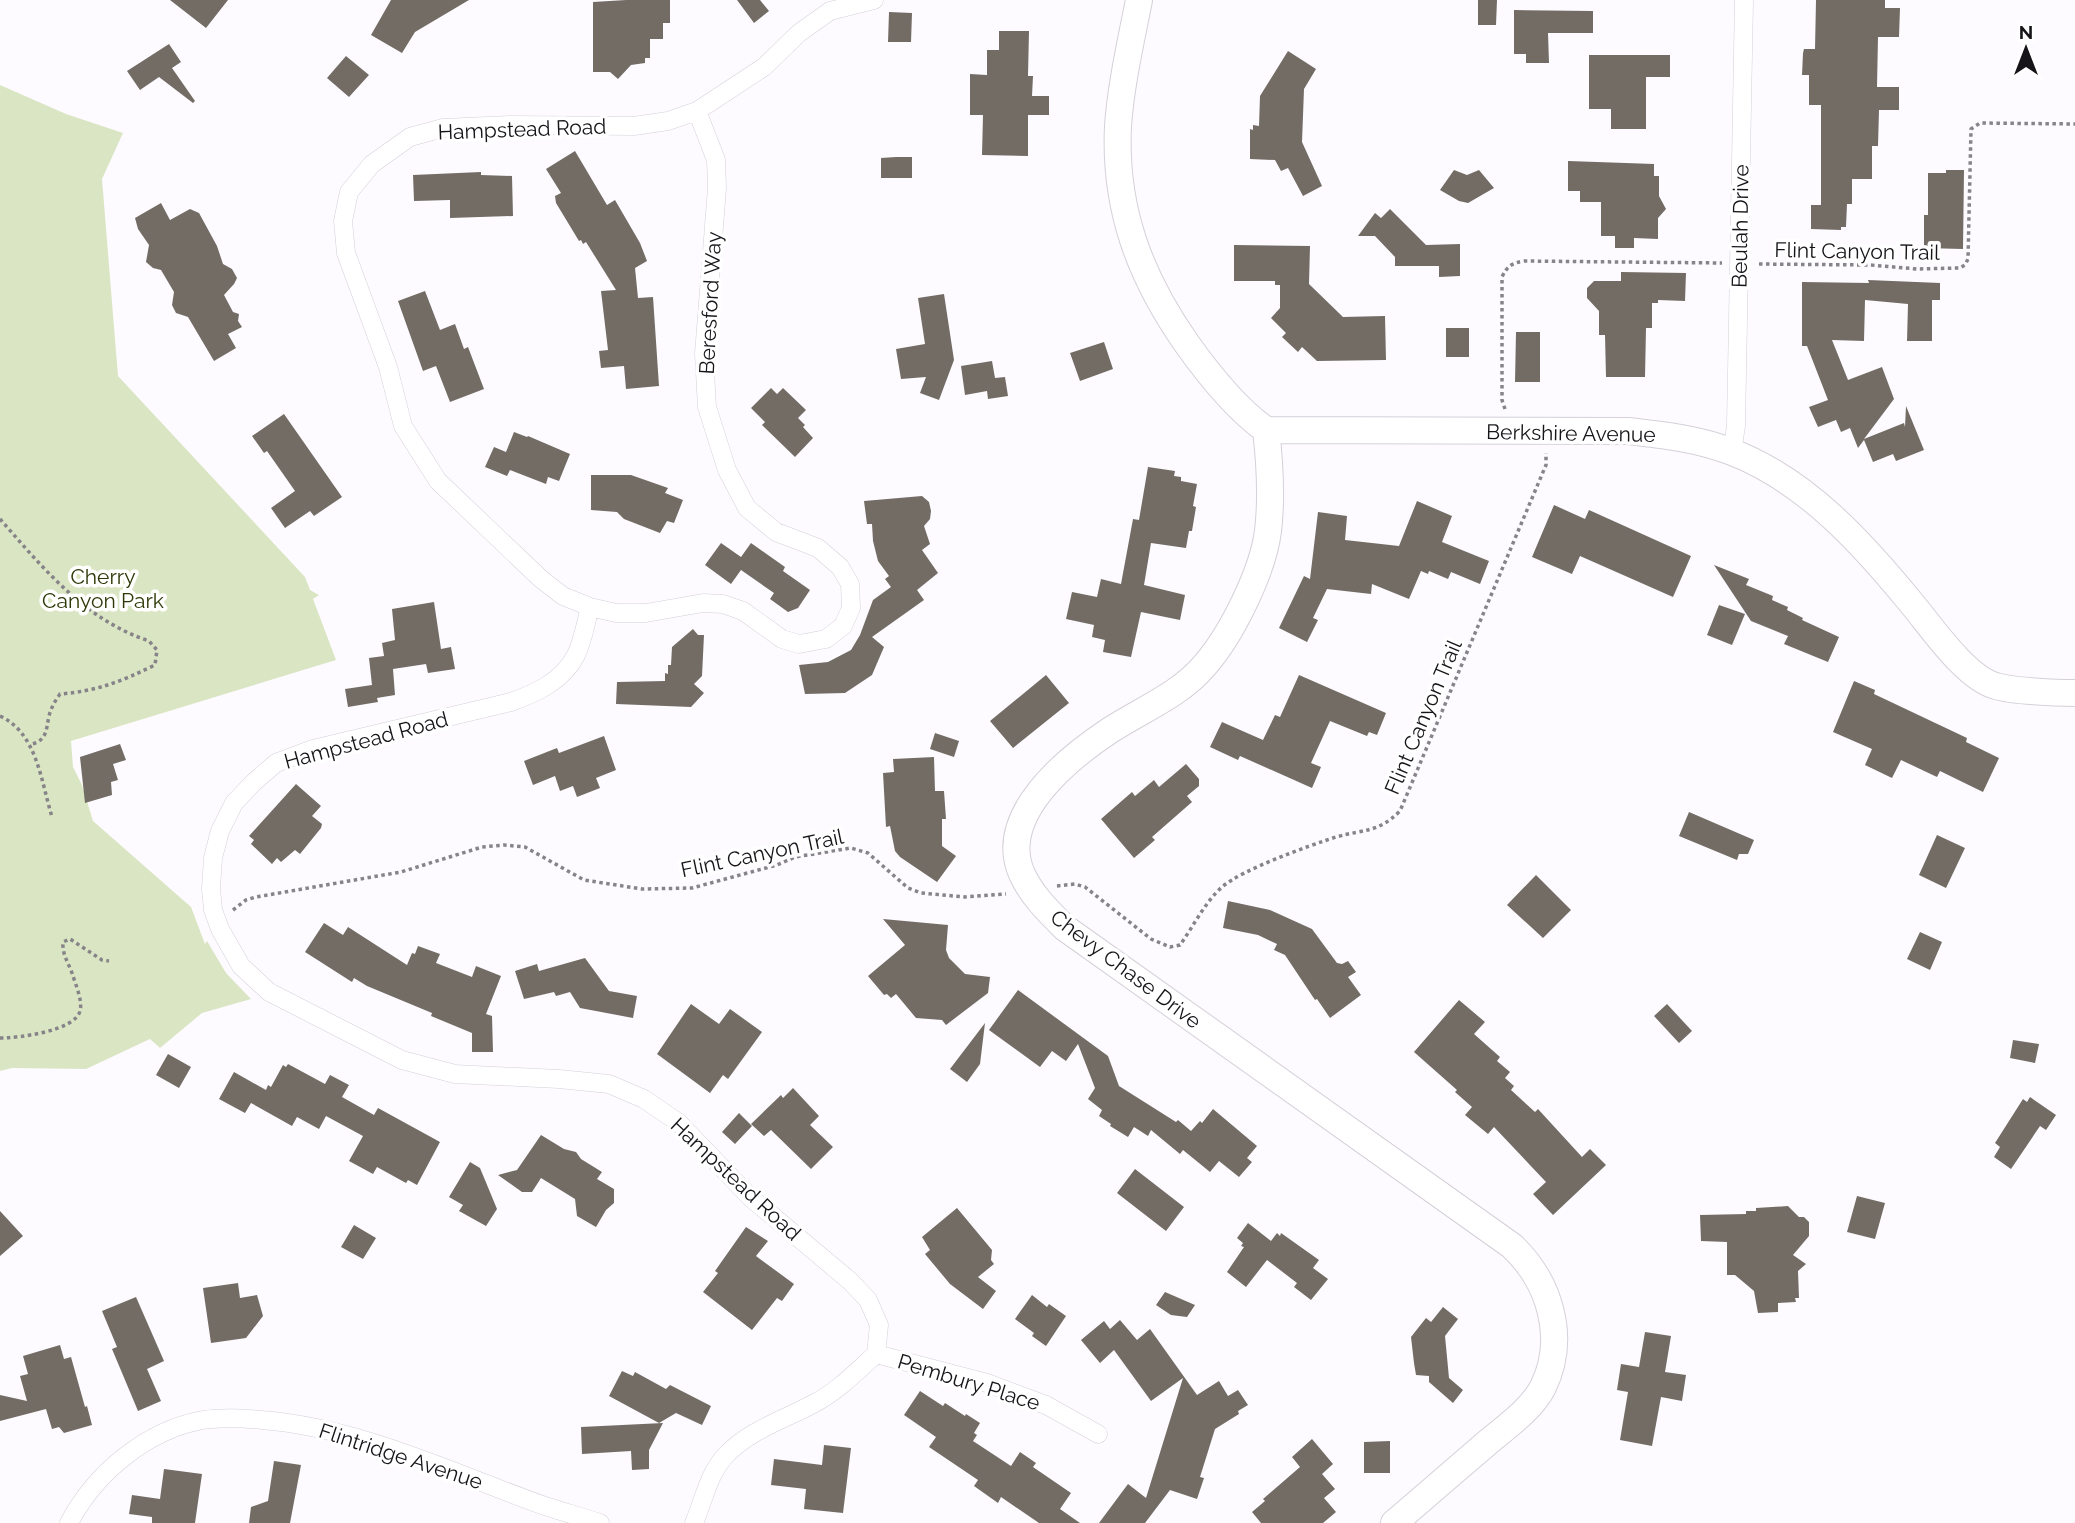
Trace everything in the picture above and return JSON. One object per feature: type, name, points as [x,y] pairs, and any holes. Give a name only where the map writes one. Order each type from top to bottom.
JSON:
[{"type":"main road","points":[[1138,0],[1118,126],[1121,190],[1129,230],[1144,272],[1167,315],[1201,364],[1248,417],[1266,430]]},
{"type":"main road","name":"Berkshire Avenue","points":[[1266,430],[1629,431],[1679,436],[1732,452],[1770,470],[1810,499],[1861,543],[1947,647],[1984,680],[1996,687],[2075,693]]},
{"type":"main road","name":"Chevy Chase Drive","points":[[1266,430],[1271,497],[1268,534],[1243,606],[1206,665],[1188,681],[1108,732],[1051,776],[1031,804],[1019,832],[1017,854],[1021,872],[1030,890],[1065,928],[1512,1246],[1528,1262],[1546,1296],[1555,1326],[1554,1352],[1543,1388],[1531,1404],[1394,1523]]},
{"type":"street","name":"Hampstead Road","points":[[874,0],[830,11],[799,33],[764,67],[697,111],[668,121],[634,126],[510,125],[443,128],[410,138],[372,164],[349,192],[343,221],[346,253],[388,367],[403,426],[438,481],[541,579],[563,596],[590,607],[576,655],[557,678],[537,693],[511,702],[313,750],[276,763],[234,803],[220,831],[215,849],[211,888],[213,910],[220,929],[241,967],[269,992],[402,1060],[456,1074],[609,1084],[644,1099],[678,1123],[751,1198],[850,1281],[868,1300],[879,1325],[876,1354]]},
{"type":"street","name":"Beulah Drive","points":[[1732,452],[1737,412],[1744,0]]},
{"type":"street","name":"Beresford Way","points":[[590,607],[616,613],[636,613],[703,603],[723,604],[743,611],[782,639],[799,644],[826,639],[842,626],[850,608],[850,584],[839,567],[818,548],[776,532],[747,508],[727,470],[707,407],[704,354],[717,188],[716,160],[697,111]]},
{"type":"street","name":"Pembury Place","points":[[876,1354],[987,1383],[1046,1405],[1098,1434]]},
{"type":"street","points":[[695,1523],[707,1483],[725,1457],[749,1436],[814,1404],[841,1387],[876,1354]]},
{"type":"street","name":"Flintridge Avenue","points":[[69,1523],[78,1506],[107,1471],[145,1442],[204,1420],[245,1418],[289,1422],[349,1434],[545,1506],[600,1523]]},
{"type":"path","name":"Flint Canyon Trail","points":[[1757,264],[1960,268],[1968,259],[1971,129],[1980,123],[2075,124]]},
{"type":"path","points":[[1506,415],[1502,400],[1502,276],[1506,268],[1524,261],[1722,263]]},
{"type":"path","name":"Flint Canyon Trail","points":[[1057,886],[1074,884],[1085,887],[1151,939],[1170,947],[1180,945],[1220,889],[1238,875],[1332,838],[1388,824],[1400,811],[1546,465],[1544,448]]},
{"type":"path","points":[[0,519],[44,569],[84,607],[149,641],[157,650],[155,665],[120,683],[91,691],[60,694],[51,708],[46,734],[40,742],[32,744]]},
{"type":"path","points":[[0,716],[13,722],[32,744],[52,817]]},
{"type":"path","name":"Flint Canyon Trail","points":[[233,910],[246,900],[256,897],[401,872],[482,847],[504,845],[525,847],[584,880],[642,889],[692,888],[795,858],[851,848],[868,853],[908,888],[921,893],[965,897],[1009,893]]},
{"type":"path","points":[[0,1038],[54,1031],[77,1018],[81,1007],[72,972],[62,951],[63,942],[70,939],[102,960],[109,961]]},
{"type":"green space","name":"Cherry Canyon Park","points":[[0,85],[66,114],[123,133],[102,179],[118,376],[305,577],[310,590],[319,595],[313,599],[336,660],[71,741],[73,767],[82,785],[93,821],[191,907],[205,944],[207,941],[226,973],[251,999],[202,1013],[160,1048],[150,1039],[86,1069],[12,1068],[0,1071]]},
{"type":"building","points":[[170,0],[228,0],[206,28]]},
{"type":"building","points":[[391,0],[469,0],[415,32],[402,53],[371,35]]},
{"type":"building","points":[[670,0],[670,23],[663,23],[663,39],[650,39],[650,58],[645,58],[645,63],[631,65],[618,79],[610,72],[593,72],[593,2]]},
{"type":"building","points":[[737,0],[760,0],[769,11],[754,23]]},
{"type":"building","points":[[1478,0],[1497,0],[1496,25],[1478,25]]},
{"type":"building","points":[[1816,0],[1885,0],[1885,8],[1900,8],[1899,37],[1878,37],[1877,87],[1899,87],[1899,110],[1879,110],[1878,146],[1872,146],[1872,179],[1852,179],[1852,204],[1847,204],[1846,227],[1841,227],[1841,230],[1811,229],[1811,205],[1821,205],[1821,105],[1809,105],[1809,75],[1802,75],[1804,49],[1815,49]]},
{"type":"building","points":[[1514,10],[1593,11],[1593,33],[1548,33],[1549,63],[1526,63],[1526,54],[1514,54]]},
{"type":"building","points":[[889,12],[912,13],[911,42],[888,42]]},
{"type":"building","points":[[999,31],[1029,31],[1028,76],[1033,76],[1032,96],[1049,96],[1049,115],[1028,115],[1028,156],[982,155],[983,115],[970,115],[970,74],[987,75],[987,50],[999,50]]},
{"type":"building","points":[[169,44],[181,62],[172,68],[195,101],[193,103],[159,77],[140,90],[127,71]]},
{"type":"building","points":[[1288,51],[1316,69],[1304,89],[1302,142],[1322,186],[1303,196],[1288,168],[1281,171],[1275,160],[1250,159],[1250,129],[1253,130],[1253,125],[1259,126],[1260,96]]},
{"type":"building","points":[[1589,55],[1670,55],[1670,77],[1646,77],[1646,129],[1611,129],[1611,109],[1589,109]]},
{"type":"building","points":[[346,56],[369,75],[349,97],[327,78]]},
{"type":"building","points":[[575,151],[607,205],[615,200],[640,243],[647,261],[635,268],[638,298],[653,297],[659,386],[626,389],[624,366],[601,368],[599,351],[608,350],[601,291],[616,290],[586,242],[583,244],[579,241],[556,203],[555,196],[561,193],[546,169]]},
{"type":"building","points":[[912,157],[912,178],[881,178],[881,158]]},
{"type":"building","points":[[1568,161],[1654,164],[1654,176],[1659,176],[1659,196],[1666,209],[1658,218],[1658,239],[1634,238],[1634,248],[1615,248],[1615,236],[1601,236],[1601,202],[1580,202],[1580,191],[1568,191]]},
{"type":"building","points":[[1454,170],[1467,175],[1479,170],[1494,188],[1468,203],[1459,201],[1440,190]]},
{"type":"building","points":[[1946,170],[1964,170],[1963,249],[1924,248],[1924,215],[1928,215],[1928,173],[1946,173]]},
{"type":"building","points":[[481,172],[481,175],[512,176],[513,216],[450,218],[450,200],[414,201],[413,175]]},
{"type":"building","points":[[161,203],[170,220],[190,209],[199,213],[217,246],[223,264],[232,269],[237,278],[224,295],[233,312],[239,314],[238,321],[242,327],[228,334],[236,348],[214,361],[188,317],[176,313],[172,305],[174,292],[161,270],[146,262],[149,245],[138,229],[135,218]]},
{"type":"building","points":[[1390,209],[1426,245],[1460,244],[1460,276],[1439,277],[1439,266],[1395,266],[1395,257],[1375,236],[1358,236],[1375,213],[1381,218]]},
{"type":"building","points":[[1234,245],[1310,246],[1309,284],[1343,317],[1385,316],[1386,360],[1317,361],[1302,347],[1298,352],[1282,337],[1286,333],[1271,318],[1280,308],[1280,285],[1275,285],[1275,281],[1234,281]]},
{"type":"building","points":[[1621,272],[1686,273],[1685,301],[1658,300],[1658,303],[1652,303],[1652,328],[1646,328],[1645,377],[1606,377],[1605,335],[1599,335],[1599,311],[1587,298],[1587,288],[1594,281],[1621,281]]},
{"type":"building","points":[[1868,280],[1940,283],[1940,300],[1932,300],[1932,341],[1907,341],[1908,304],[1865,300],[1864,341],[1832,340],[1848,380],[1882,367],[1894,399],[1864,439],[1904,423],[1905,427],[1906,406],[1924,450],[1896,461],[1893,454],[1873,462],[1864,440],[1858,448],[1850,428],[1841,432],[1836,420],[1818,427],[1809,407],[1828,400],[1807,346],[1802,346],[1802,282],[1869,283]]},
{"type":"building","points":[[425,291],[440,330],[455,324],[464,349],[468,347],[484,389],[450,402],[436,366],[423,371],[398,301]]},
{"type":"building","points":[[944,294],[954,360],[939,400],[920,393],[926,377],[901,379],[896,349],[925,344],[918,298]]},
{"type":"building","points":[[1446,328],[1469,328],[1469,357],[1446,357]]},
{"type":"building","points":[[1516,332],[1540,332],[1540,382],[1515,382]]},
{"type":"building","points":[[1104,342],[1113,369],[1080,381],[1070,353]]},
{"type":"building","points":[[992,361],[995,378],[1005,377],[1008,396],[988,399],[987,391],[965,395],[961,366]]},
{"type":"building","points":[[771,388],[777,394],[783,388],[806,410],[798,418],[813,438],[795,457],[762,425],[765,422],[751,408]]},
{"type":"building","points":[[284,414],[342,497],[314,516],[310,511],[285,528],[271,508],[295,491],[267,451],[264,453],[252,436]]},
{"type":"building","points":[[514,432],[570,454],[559,481],[548,477],[546,484],[510,470],[507,476],[485,467],[494,447],[506,452]]},
{"type":"building","points":[[1148,467],[1175,471],[1174,476],[1181,477],[1181,481],[1197,484],[1193,506],[1196,507],[1186,548],[1151,543],[1144,585],[1185,595],[1180,620],[1141,612],[1131,657],[1103,652],[1105,640],[1092,637],[1094,625],[1066,619],[1072,592],[1097,597],[1101,579],[1121,584],[1133,519],[1139,520]]},
{"type":"building","points":[[591,475],[631,475],[668,488],[665,493],[683,500],[674,523],[667,521],[660,533],[624,519],[617,512],[591,510]]},
{"type":"building","points":[[922,496],[929,502],[931,511],[930,519],[924,526],[930,544],[922,550],[938,573],[917,590],[924,600],[872,637],[884,647],[872,675],[845,693],[805,694],[799,665],[828,662],[851,650],[860,635],[873,600],[891,587],[885,579],[889,576],[878,561],[872,524],[867,524],[864,501]]},
{"type":"building","points":[[1417,501],[1452,516],[1442,542],[1489,561],[1480,584],[1451,572],[1448,579],[1429,571],[1428,574],[1421,571],[1409,599],[1372,584],[1371,594],[1327,589],[1313,618],[1318,620],[1307,642],[1279,628],[1304,576],[1310,579],[1318,512],[1347,516],[1345,540],[1399,546]]},
{"type":"building","points":[[1554,505],[1585,519],[1589,510],[1691,556],[1673,597],[1580,556],[1572,574],[1532,557]]},
{"type":"building","points":[[721,543],[741,557],[751,543],[785,567],[783,571],[810,590],[798,608],[788,612],[770,599],[774,593],[741,570],[731,584],[705,565]]},
{"type":"building","points":[[1714,565],[1749,579],[1746,585],[1773,596],[1772,600],[1788,607],[1787,610],[1803,618],[1802,620],[1839,637],[1828,662],[1784,644],[1788,636],[1751,621]]},
{"type":"building","points":[[434,602],[441,649],[451,647],[455,669],[428,673],[426,664],[393,669],[395,695],[377,698],[378,702],[348,707],[345,689],[372,685],[369,658],[384,656],[382,643],[395,640],[392,609]]},
{"type":"building","points":[[1719,605],[1745,614],[1732,645],[1707,635]]},
{"type":"building","points":[[693,629],[698,635],[704,635],[702,676],[694,684],[704,693],[691,707],[616,704],[617,682],[665,681],[668,665],[671,665],[672,647]]},
{"type":"building","points":[[1046,675],[1069,703],[1013,748],[990,721]]},
{"type":"building","points":[[1299,675],[1386,713],[1377,735],[1369,732],[1367,736],[1330,721],[1311,763],[1321,767],[1312,788],[1240,756],[1238,760],[1210,747],[1222,722],[1263,740],[1275,715],[1280,717]]},
{"type":"building","points":[[1854,681],[1875,690],[1874,694],[1967,738],[1966,742],[1999,758],[1983,792],[1940,771],[1937,777],[1901,760],[1892,778],[1865,765],[1872,749],[1833,732]]},
{"type":"building","points":[[935,733],[959,741],[954,757],[930,749]]},
{"type":"building","points":[[604,736],[616,770],[596,778],[600,788],[577,797],[573,786],[560,791],[555,776],[533,785],[524,761],[557,748],[559,753]]},
{"type":"building","points":[[120,744],[126,760],[113,764],[118,780],[111,782],[112,795],[85,803],[80,757]]},
{"type":"building","points":[[934,757],[935,791],[944,791],[946,819],[942,819],[942,846],[956,856],[937,882],[895,851],[890,826],[886,827],[883,773],[894,772],[893,759]]},
{"type":"building","points":[[1186,764],[1199,779],[1199,786],[1187,796],[1192,802],[1152,837],[1155,840],[1134,858],[1101,819],[1132,792],[1135,796],[1154,780],[1159,787]]},
{"type":"building","points":[[296,784],[321,806],[312,816],[322,824],[321,828],[300,854],[295,850],[281,862],[277,858],[272,864],[251,844],[254,840],[249,836]]},
{"type":"building","points":[[1689,812],[1754,840],[1748,854],[1739,854],[1737,860],[1679,836]]},
{"type":"building","points":[[1937,835],[1965,848],[1946,888],[1919,875]]},
{"type":"building","points":[[1536,875],[1571,910],[1543,938],[1507,905]]},
{"type":"building","points":[[1228,901],[1270,910],[1312,929],[1337,963],[1348,961],[1356,972],[1348,977],[1361,995],[1330,1018],[1285,955],[1274,950],[1277,944],[1258,935],[1223,928]]},
{"type":"building","points":[[883,919],[948,925],[946,950],[949,958],[965,974],[990,977],[988,993],[946,1025],[942,1020],[916,1018],[896,994],[891,998],[887,994],[884,995],[868,976],[905,945]]},
{"type":"building","points":[[324,923],[343,935],[348,927],[407,965],[418,946],[440,954],[436,963],[472,977],[476,966],[501,976],[486,1014],[492,1016],[493,1052],[472,1052],[472,1033],[354,978],[352,982],[305,952]]},
{"type":"building","points":[[1920,932],[1942,942],[1930,970],[1907,959]]},
{"type":"building","points":[[585,958],[609,991],[637,996],[633,1018],[580,1008],[570,992],[556,996],[554,992],[524,999],[515,971],[537,964],[539,971]]},
{"type":"building","points":[[1018,990],[1108,1056],[1119,1086],[1176,1122],[1178,1120],[1191,1131],[1200,1121],[1202,1123],[1213,1109],[1257,1146],[1247,1158],[1252,1162],[1239,1177],[1219,1161],[1210,1172],[1183,1150],[1180,1154],[1151,1130],[1148,1136],[1134,1127],[1128,1137],[1110,1126],[1111,1124],[1099,1116],[1102,1110],[1088,1099],[1095,1088],[1078,1044],[1066,1061],[1052,1051],[1040,1067],[989,1030]]},
{"type":"building","points":[[1459,1000],[1485,1022],[1474,1034],[1500,1057],[1497,1061],[1510,1072],[1505,1078],[1514,1086],[1511,1090],[1535,1112],[1538,1109],[1582,1157],[1590,1149],[1606,1165],[1553,1215],[1533,1194],[1546,1182],[1494,1127],[1488,1134],[1465,1115],[1472,1107],[1414,1052]]},
{"type":"building","points":[[691,1004],[719,1024],[730,1009],[762,1032],[728,1079],[723,1075],[710,1093],[657,1054]]},
{"type":"building","points":[[1667,1004],[1692,1031],[1679,1043],[1654,1016]]},
{"type":"building","points":[[985,1023],[980,1064],[967,1082],[950,1069]]},
{"type":"building","points":[[2013,1040],[2039,1044],[2035,1063],[2010,1058]]},
{"type":"building","points":[[168,1054],[191,1067],[179,1088],[156,1075]]},
{"type":"building","points":[[288,1064],[325,1084],[330,1075],[349,1085],[342,1097],[374,1115],[378,1108],[440,1142],[417,1185],[408,1180],[406,1183],[377,1167],[373,1174],[349,1161],[363,1136],[326,1116],[319,1129],[297,1117],[292,1126],[251,1103],[245,1113],[219,1099],[234,1072],[266,1090],[268,1085],[271,1087],[283,1065],[286,1067]]},
{"type":"building","points":[[793,1088],[819,1116],[810,1125],[833,1147],[811,1169],[771,1130],[764,1136],[751,1124],[781,1095],[783,1098]]},
{"type":"building","points":[[2030,1097],[2056,1115],[2046,1130],[2040,1126],[2011,1169],[1994,1157],[2000,1147],[1995,1143],[2023,1099],[2027,1102]]},
{"type":"building","points":[[739,1113],[752,1126],[735,1144],[722,1132]]},
{"type":"building","points":[[541,1135],[564,1149],[576,1152],[581,1159],[602,1172],[597,1179],[614,1189],[614,1203],[606,1210],[596,1227],[577,1216],[575,1199],[541,1178],[532,1192],[522,1192],[498,1175],[517,1170]]},
{"type":"building","points":[[470,1162],[480,1168],[497,1209],[486,1226],[459,1211],[463,1205],[449,1197]]},
{"type":"building","points":[[1135,1169],[1184,1207],[1166,1231],[1117,1193]]},
{"type":"building","points":[[1857,1196],[1885,1203],[1875,1239],[1847,1232]]},
{"type":"building","points":[[1788,1206],[1809,1222],[1809,1236],[1793,1255],[1806,1264],[1798,1271],[1799,1298],[1795,1298],[1796,1302],[1778,1303],[1778,1312],[1758,1313],[1754,1291],[1735,1275],[1727,1275],[1727,1242],[1701,1241],[1700,1215],[1746,1214],[1746,1211],[1756,1211],[1756,1208]]},
{"type":"building","points":[[957,1208],[992,1250],[991,1260],[994,1264],[978,1277],[996,1291],[983,1309],[950,1284],[925,1254],[930,1250],[922,1237]]},
{"type":"building","points":[[0,1211],[23,1236],[0,1256]]},
{"type":"building","points":[[1248,1223],[1271,1241],[1277,1233],[1280,1236],[1281,1233],[1319,1260],[1313,1268],[1328,1279],[1311,1300],[1294,1287],[1297,1283],[1267,1260],[1246,1287],[1227,1272],[1244,1247],[1237,1238]]},
{"type":"building","points":[[354,1225],[376,1238],[363,1259],[341,1247]]},
{"type":"building","points":[[746,1227],[768,1241],[756,1256],[794,1284],[782,1301],[777,1298],[752,1330],[703,1292]]},
{"type":"building","points":[[238,1283],[240,1298],[257,1295],[263,1316],[246,1338],[211,1343],[203,1288]]},
{"type":"building","points":[[1165,1292],[1195,1305],[1187,1317],[1171,1315],[1156,1305]]},
{"type":"building","points":[[1032,1295],[1047,1307],[1049,1304],[1066,1316],[1046,1346],[1015,1319]]},
{"type":"building","points":[[136,1297],[164,1361],[147,1369],[161,1401],[138,1411],[112,1349],[117,1347],[102,1311]]},
{"type":"building","points":[[1443,1307],[1458,1319],[1445,1336],[1449,1378],[1463,1390],[1453,1403],[1429,1382],[1429,1376],[1416,1375],[1411,1337],[1426,1318],[1431,1322]]},
{"type":"building","points":[[1120,1320],[1137,1340],[1150,1329],[1197,1395],[1219,1381],[1228,1396],[1238,1390],[1248,1405],[1215,1429],[1200,1477],[1204,1478],[1197,1499],[1170,1490],[1145,1523],[1099,1523],[1128,1484],[1146,1498],[1183,1378],[1151,1401],[1114,1350],[1100,1363],[1081,1340],[1104,1321],[1110,1329]]},
{"type":"building","points":[[1645,1332],[1671,1336],[1665,1372],[1686,1375],[1682,1401],[1661,1397],[1652,1446],[1620,1440],[1628,1392],[1617,1390],[1621,1364],[1639,1367]]},
{"type":"building","points":[[60,1345],[64,1359],[71,1357],[92,1425],[64,1433],[59,1427],[52,1429],[46,1409],[0,1421],[0,1395],[27,1401],[20,1376],[28,1374],[23,1356]]},
{"type":"building","points":[[622,1371],[633,1376],[635,1372],[666,1389],[670,1385],[711,1406],[702,1425],[676,1413],[659,1423],[609,1396]]},
{"type":"building","points":[[920,1391],[943,1406],[945,1403],[980,1423],[973,1441],[1011,1466],[1020,1452],[1036,1463],[1033,1467],[1071,1493],[1060,1509],[1080,1523],[1039,1523],[1001,1497],[998,1503],[974,1486],[978,1480],[929,1447],[936,1437],[904,1415]]},
{"type":"building","points":[[663,1423],[649,1450],[649,1469],[632,1470],[631,1451],[582,1454],[581,1427]]},
{"type":"building","points":[[1312,1439],[1333,1464],[1322,1474],[1335,1489],[1324,1498],[1336,1512],[1323,1523],[1261,1523],[1252,1512],[1300,1467],[1292,1457]]},
{"type":"building","points":[[1390,1441],[1390,1473],[1364,1473],[1364,1442]]},
{"type":"building","points":[[824,1445],[851,1448],[843,1513],[804,1509],[806,1489],[771,1485],[774,1459],[822,1465]]},
{"type":"building","points":[[274,1461],[301,1465],[290,1523],[249,1523],[251,1507],[268,1501]]},
{"type":"building","points":[[164,1469],[202,1474],[195,1523],[152,1523],[152,1517],[129,1514],[132,1495],[160,1499]]}]
